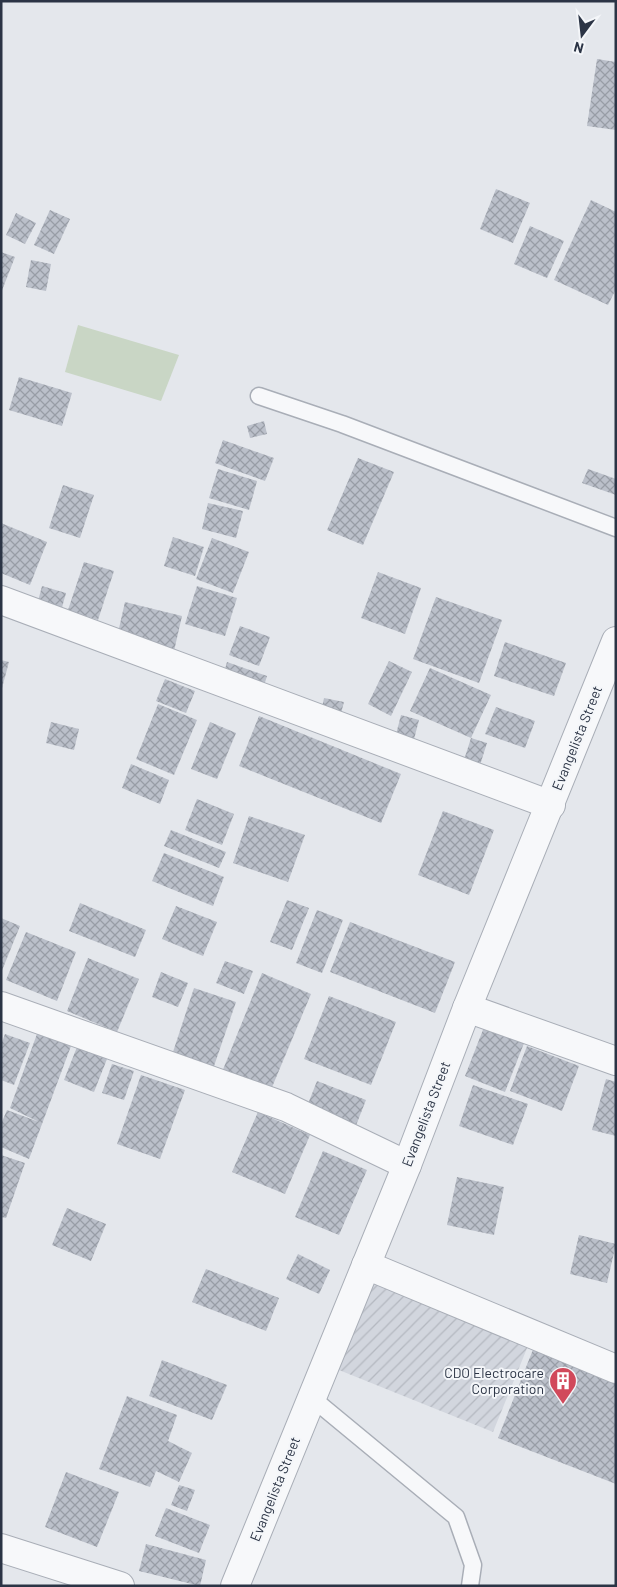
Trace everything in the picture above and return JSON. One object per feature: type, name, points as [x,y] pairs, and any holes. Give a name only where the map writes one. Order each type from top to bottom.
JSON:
[{"type":"street","points":[[1,600],[550,805]]},
{"type":"street","name":"Evangelista Street","points":[[235,1586],[407,1165],[467,1008],[616,641]]},
{"type":"street","points":[[2,1008],[286,1107],[407,1165]]},
{"type":"street","points":[[467,1008],[616,1062]]},
{"type":"street","points":[[366,1265],[616,1369]]},
{"type":"street","points":[[1,1548],[120,1586]]},
{"type":"lane","points":[[259,396],[342,424],[616,528]]},
{"type":"lane","points":[[312,1398],[456,1517],[473,1564],[470,1586]]},
{"type":"shaded area","name":"CDO Electrocare Corporation","points":[[368,1270],[532,1336],[493,1432],[329,1366]]},
{"type":"green space","points":[[78,325],[179,355],[161,401],[65,372]]},
{"type":"building","points":[[597,59],[616,62],[616,130],[587,126]]},
{"type":"building","points":[[496,189],[530,203],[513,243],[480,229]]},
{"type":"building","points":[[591,200],[616,212],[616,289],[608,305],[554,280]]},
{"type":"building","points":[[50,210],[70,219],[54,254],[34,245]]},
{"type":"building","points":[[16,213],[36,223],[25,244],[6,235]]},
{"type":"building","points":[[530,226],[564,241],[547,278],[514,264]]},
{"type":"building","points":[[1,252],[15,257],[1,293]]},
{"type":"building","points":[[31,260],[51,264],[46,291],[26,287]]},
{"type":"building","points":[[19,377],[72,393],[62,426],[9,410]]},
{"type":"building","points":[[264,421],[267,434],[250,438],[247,426]]},
{"type":"building","points":[[223,440],[274,458],[265,481],[215,463]]},
{"type":"building","points":[[358,458],[394,472],[363,545],[327,530]]},
{"type":"building","points":[[218,469],[257,481],[249,510],[209,498]]},
{"type":"building","points":[[588,469],[616,479],[616,495],[582,483]]},
{"type":"building","points":[[63,485],[94,495],[80,538],[49,528]]},
{"type":"building","points":[[208,503],[243,511],[236,538],[202,529]]},
{"type":"building","points":[[1,523],[47,542],[30,585],[1,573]]},
{"type":"building","points":[[173,537],[204,547],[195,576],[164,566]]},
{"type":"building","points":[[212,538],[249,552],[233,593],[196,579]]},
{"type":"building","points":[[84,562],[114,571],[98,620],[68,610]]},
{"type":"building","points":[[378,572],[421,588],[405,634],[361,618]]},
{"type":"building","points":[[42,586],[66,593],[61,611],[37,605]]},
{"type":"building","points":[[197,586],[237,598],[225,636],[185,624]]},
{"type":"building","points":[[436,597],[502,620],[479,683],[413,659]]},
{"type":"building","points":[[125,602],[182,616],[174,651],[117,637]]},
{"type":"building","points":[[240,626],[270,637],[259,666],[229,655]]},
{"type":"building","points":[[505,642],[566,663],[554,696],[494,676]]},
{"type":"building","points":[[1,660],[9,662],[2,688],[1,688]]},
{"type":"building","points":[[389,661],[412,672],[391,716],[368,704]]},
{"type":"building","points":[[227,662],[267,676],[263,689],[223,676]]},
{"type":"building","points":[[430,668],[491,695],[471,738],[410,711]]},
{"type":"building","points":[[165,679],[195,691],[186,713],[156,701]]},
{"type":"building","points":[[324,698],[344,702],[340,717],[321,712]]},
{"type":"building","points":[[158,704],[197,720],[174,775],[136,759]]},
{"type":"building","points":[[496,707],[535,721],[525,748],[485,734]]},
{"type":"building","points":[[401,715],[419,720],[412,747],[394,742]]},
{"type":"building","points":[[259,716],[401,774],[381,823],[239,766]]},
{"type":"building","points":[[51,722],[79,729],[74,750],[46,743]]},
{"type":"building","points":[[210,722],[236,733],[217,779],[191,769]]},
{"type":"building","points":[[471,738],[487,743],[480,765],[464,760]]},
{"type":"building","points":[[131,764],[169,780],[160,804],[122,788]]},
{"type":"building","points":[[197,799],[234,814],[222,845],[185,830]]},
{"type":"building","points":[[443,811],[494,830],[469,895],[418,875]]},
{"type":"building","points":[[249,816],[305,835],[288,882],[233,863]]},
{"type":"building","points":[[171,830],[226,852],[219,868],[164,846]]},
{"type":"building","points":[[164,853],[224,877],[213,906],[152,881]]},
{"type":"building","points":[[287,900],[309,908],[292,950],[270,942]]},
{"type":"building","points":[[80,903],[146,930],[135,957],[69,931]]},
{"type":"building","points":[[176,906],[217,922],[203,956],[162,939]]},
{"type":"building","points":[[317,910],[343,920],[322,973],[296,963]]},
{"type":"building","points":[[1,918],[20,926],[1,973]]},
{"type":"building","points":[[350,922],[455,962],[435,1013],[330,972]]},
{"type":"building","points":[[26,932],[76,952],[57,1001],[6,980]]},
{"type":"building","points":[[88,958],[139,979],[117,1032],[67,1011]]},
{"type":"building","points":[[225,961],[253,971],[244,994],[216,983]]},
{"type":"building","points":[[161,972],[188,983],[178,1007],[152,997]]},
{"type":"building","points":[[262,973],[311,994],[270,1092],[222,1072]]},
{"type":"building","points":[[194,988],[236,1002],[213,1069],[172,1055]]},
{"type":"building","points":[[329,996],[396,1022],[371,1085],[304,1059]]},
{"type":"building","points":[[486,1022],[526,1038],[505,1092],[465,1076]]},
{"type":"building","points":[[5,1034],[30,1043],[14,1085],[1,1080],[1,1045]]},
{"type":"building","points":[[37,1034],[71,1046],[29,1159],[1,1147],[1,1124],[7,1110],[39,1122],[10,1108]]},
{"type":"building","points":[[527,1046],[579,1066],[562,1111],[510,1091]]},
{"type":"building","points":[[77,1047],[107,1059],[94,1092],[64,1080]]},
{"type":"building","points":[[112,1064],[134,1071],[124,1100],[102,1093]]},
{"type":"building","points":[[141,1075],[185,1090],[160,1159],[117,1144]]},
{"type":"building","points":[[606,1079],[616,1082],[616,1136],[592,1130]]},
{"type":"building","points":[[317,1081],[366,1100],[355,1128],[306,1109]]},
{"type":"building","points":[[473,1085],[528,1104],[513,1145],[459,1126]]},
{"type":"building","points":[[258,1112],[310,1135],[285,1194],[232,1172]]},
{"type":"building","points":[[323,1151],[367,1170],[339,1235],[295,1217]]},
{"type":"building","points":[[1,1155],[25,1163],[6,1218],[1,1217]]},
{"type":"building","points":[[457,1177],[504,1187],[494,1235],[447,1225]]},
{"type":"building","points":[[67,1208],[106,1224],[91,1261],[52,1245]]},
{"type":"building","points":[[579,1235],[616,1244],[607,1283],[570,1274]]},
{"type":"building","points":[[298,1254],[330,1270],[319,1294],[286,1279]]},
{"type":"building","points":[[206,1269],[279,1298],[266,1331],[192,1302]]},
{"type":"building","name":"CDO Electrocare Corporation","points":[[536,1342],[616,1372],[616,1484],[498,1438]]},
{"type":"building","points":[[162,1360],[227,1385],[212,1420],[149,1396]]},
{"type":"building","points":[[127,1396],[177,1415],[168,1441],[192,1453],[179,1482],[156,1471],[150,1487],[99,1469]]},
{"type":"building","points":[[66,1472],[119,1492],[97,1547],[45,1527]]},
{"type":"building","points":[[179,1485],[195,1490],[187,1511],[171,1505]]},
{"type":"building","points":[[166,1508],[210,1525],[199,1553],[155,1536]]},
{"type":"building","points":[[146,1544],[206,1560],[200,1586],[139,1571]]},
{"type":"place","name":"CDO Electrocare Corporation","points":[[563,1405]]}]
